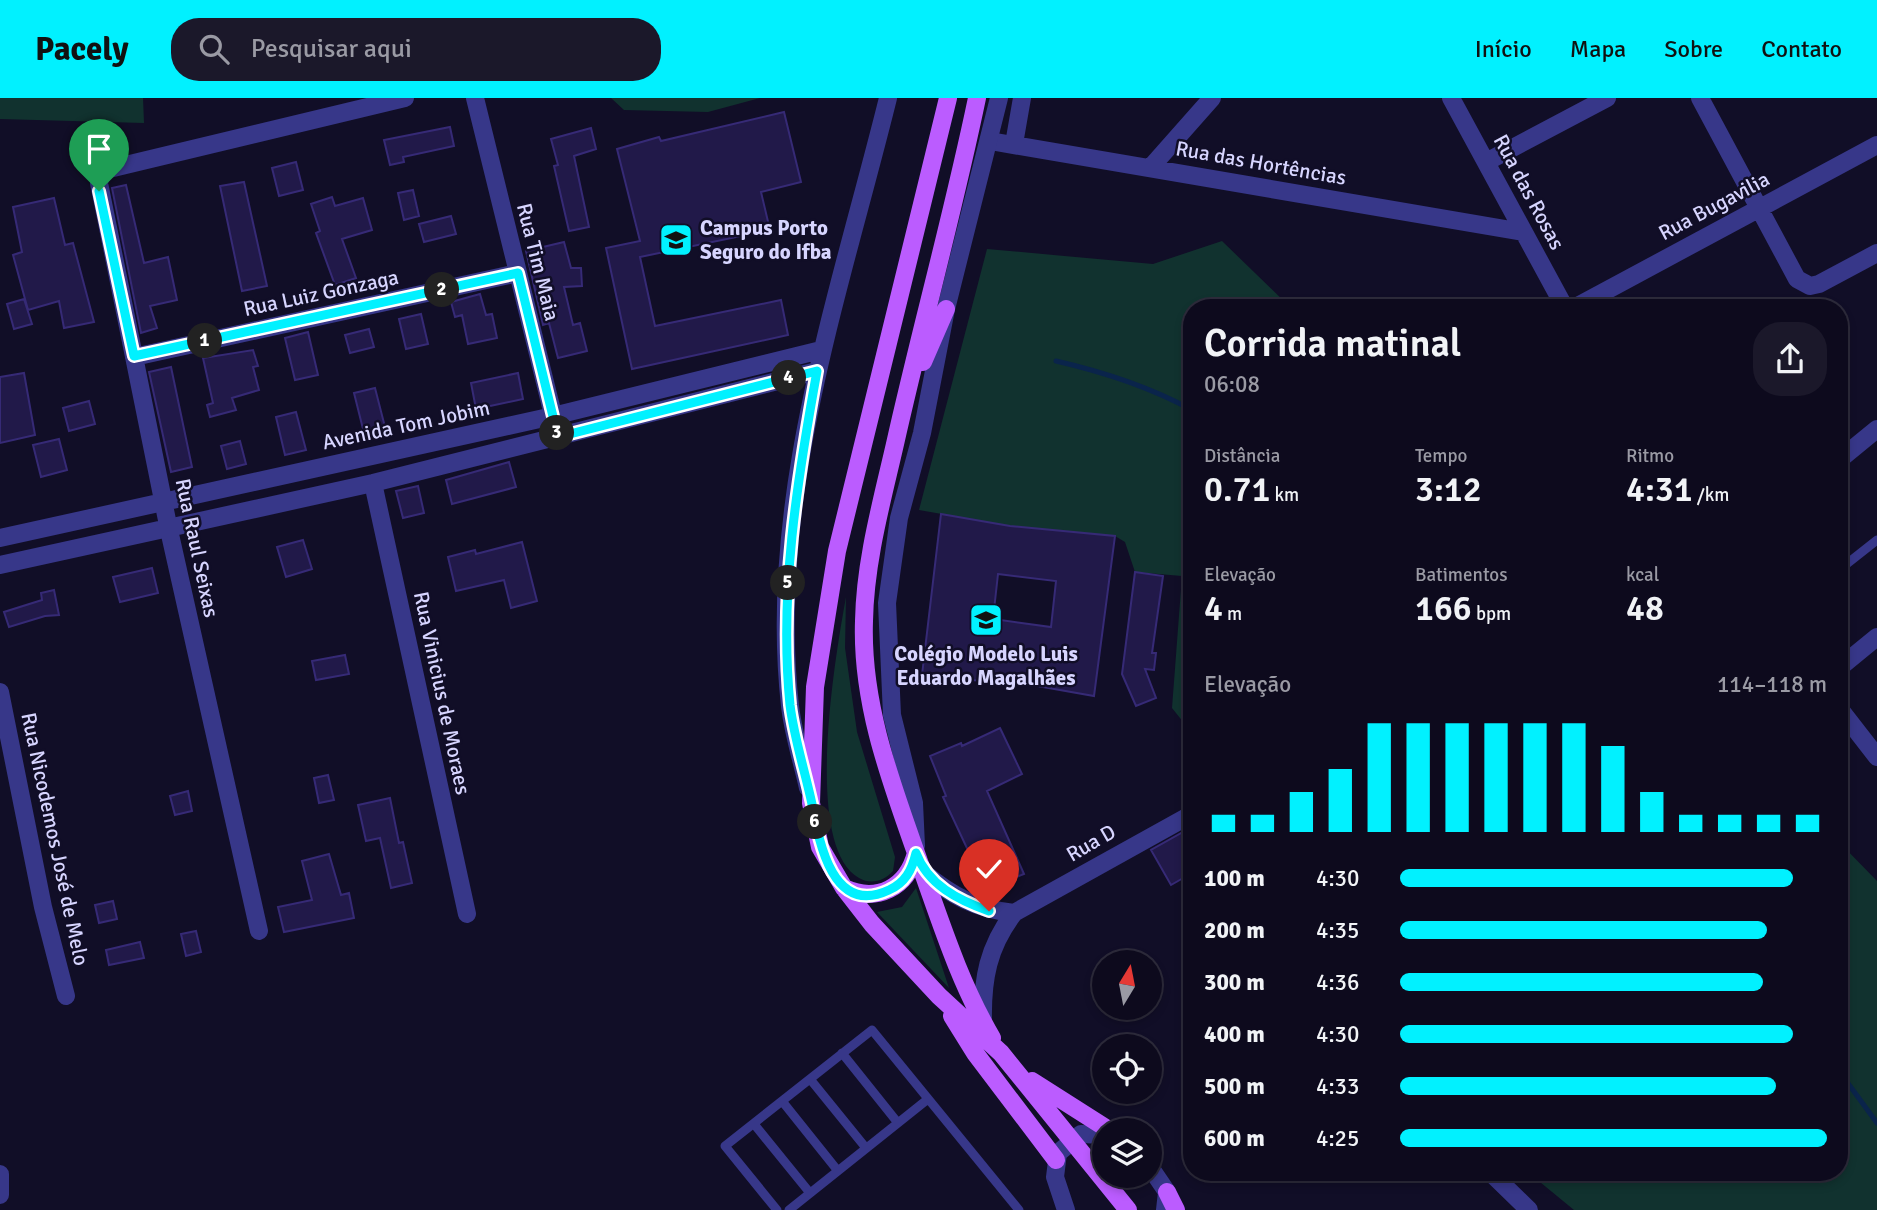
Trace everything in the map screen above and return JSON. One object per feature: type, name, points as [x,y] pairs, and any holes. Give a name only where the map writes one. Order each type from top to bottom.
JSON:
[{"type":"main road","points":[[948,98],[837,551],[816,687],[811,803],[820,847],[844,888],[939,996],[1019,1073],[1128,1210]]},
{"type":"main road","points":[[977,98],[879,515],[864,620],[866,673],[874,723],[892,788],[952,958],[1001,1053]]},
{"type":"main road","points":[[903,407],[946,309]]},
{"type":"main road","points":[[844,888],[870,895],[896,887],[913,866],[916,853]]},
{"type":"main road","points":[[939,996],[975,1053],[1056,1160]]},
{"type":"main road","points":[[1019,1073],[1092,1119]]},
{"type":"main road","points":[[1166,1201],[1176,1210]]},
{"type":"street","name":"Rua Raul Seixas","points":[[259,931],[169,530],[99,191],[101,174],[109,169],[405,98]]},
{"type":"street","name":"Rua Tim Maia","points":[[475,98],[558,437]]},
{"type":"street","points":[[811,803],[790,707],[786,645],[789,569],[799,475],[821,350],[888,98]]},
{"type":"street","points":[[916,853],[914,803],[892,715],[887,603],[899,518],[922,433],[946,309],[999,98]]},
{"type":"street","points":[[1014,144],[1022,98]]},
{"type":"street","points":[[1151,167],[1212,98]]},
{"type":"street","name":"Rua das Rosas","points":[[1451,98],[1488,161],[1560,299]]},
{"type":"street","points":[[1488,161],[1607,98]]},
{"type":"street","points":[[1700,98],[1789,267],[1804,284],[1819,284],[1877,253]]},
{"type":"street","name":"Rua das Hortências","points":[[990,141],[1524,232]]},
{"type":"street","name":"Rua Bugavilia","points":[[1590,299],[1877,145]]},
{"type":"street","name":"Rua Luiz Gonzaga","points":[[134,356],[518,273]]},
{"type":"street","name":"Avenida Tom Jobim","points":[[0,538],[553,416],[821,350]]},
{"type":"street","points":[[0,565],[169,530],[380,481],[817,371]]},
{"type":"street","points":[[1848,453],[1876,430]]},
{"type":"street","name":"Rua Vinicius de Moraes","points":[[381,454],[380,481],[467,914]]},
{"type":"street","points":[[22,533],[28,559]]},
{"type":"street","points":[[1848,661],[1877,638]]},
{"type":"street","name":"Rua Nicodemos José de Melo","points":[[0,692],[2,718],[43,907],[66,996]]},
{"type":"street","points":[[1848,720],[1877,757]]},
{"type":"street","name":"Rua D","points":[[983,1022],[984,976],[989,953],[999,932],[1014,913],[1183,819]]},
{"type":"street","points":[[923,872],[964,902],[989,911],[1014,913]]},
{"type":"street","points":[[1066,1210],[1055,1177],[1056,1160],[1062,1147],[1073,1139],[1082,1134],[1092,1134]]},
{"type":"street","points":[[0,1174],[0,1195]]},
{"type":"street","points":[[1499,1181],[1529,1210]]},
{"type":"lane","points":[[1848,563],[1877,540]]},
{"type":"lane","points":[[777,1210],[725,1146],[872,1030],[1019,1210]]},
{"type":"lane","points":[[842,1053],[898,1123]]},
{"type":"lane","points":[[810,1079],[866,1148]]},
{"type":"lane","points":[[789,1210],[928,1099]]},
{"type":"lane","points":[[782,1101],[838,1171]]},
{"type":"lane","points":[[754,1124],[810,1193]]},
{"type":"green space","points":[[0,98],[143,98],[144,123],[0,119]]},
{"type":"green space","points":[[611,98],[760,98],[708,112],[624,110]]},
{"type":"green space","points":[[1222,241],[1282,299],[1183,299],[1183,722],[1172,708],[1182,576],[1135,572],[1125,542],[1115,536],[1010,526],[919,510],[987,249],[1153,264]]},
{"type":"green space","points":[[846,597],[845,648],[857,732],[895,857],[893,871],[886,877],[873,881],[859,878],[842,859],[832,828],[827,790],[831,702]]},
{"type":"green space","points":[[1848,851],[1877,881],[1877,1210],[1574,1210],[1539,1181],[1848,1181]]},
{"type":"green space","points":[[916,888],[949,988],[877,912],[902,907]]},
{"type":"building","points":[[784,112],[801,182],[761,192],[770,230],[640,257],[655,326],[781,300],[788,335],[632,369],[606,248],[640,241],[617,149],[659,137],[661,141]]},
{"type":"building","points":[[450,127],[454,146],[403,157],[404,162],[390,165],[384,140]]},
{"type":"building","points":[[591,128],[596,149],[574,156],[589,227],[569,231],[554,166],[558,165],[551,139]]},
{"type":"building","points":[[296,162],[303,190],[279,196],[272,168]]},
{"type":"building","points":[[244,182],[267,286],[242,291],[220,186]]},
{"type":"building","points":[[126,185],[144,263],[168,257],[177,300],[150,306],[157,328],[141,333],[112,188]]},
{"type":"building","points":[[413,190],[419,216],[404,220],[398,193]]},
{"type":"building","points":[[332,197],[335,206],[363,198],[372,230],[342,239],[356,278],[335,285],[316,233],[320,231],[311,204]]},
{"type":"building","points":[[54,198],[65,245],[73,243],[94,322],[64,328],[59,301],[28,310],[13,255],[22,252],[13,207]]},
{"type":"building","points":[[451,216],[456,234],[424,242],[419,224]]},
{"type":"building","points":[[564,242],[571,268],[581,268],[582,286],[564,287],[573,325],[580,323],[587,351],[558,358],[549,323],[543,325],[526,251]]},
{"type":"building","points":[[480,294],[486,315],[492,314],[497,338],[468,344],[462,315],[455,317],[451,302]]},
{"type":"building","points":[[24,299],[32,324],[14,329],[7,304]]},
{"type":"building","points":[[421,314],[428,344],[406,349],[399,319]]},
{"type":"building","points":[[369,329],[374,347],[350,353],[345,335]]},
{"type":"building","points":[[308,332],[318,375],[295,380],[285,338]]},
{"type":"building","points":[[253,350],[258,366],[253,367],[259,390],[232,398],[236,410],[210,417],[207,405],[213,403],[203,358]]},
{"type":"building","points":[[171,367],[192,467],[171,472],[149,372]]},
{"type":"building","points":[[24,373],[35,435],[0,443],[0,377]]},
{"type":"building","points":[[518,373],[523,399],[476,409],[471,383]]},
{"type":"building","points":[[375,388],[385,427],[364,433],[354,393]]},
{"type":"building","points":[[89,401],[95,424],[69,431],[63,408]]},
{"type":"building","points":[[296,412],[306,450],[285,455],[276,417]]},
{"type":"building","points":[[59,439],[67,470],[41,477],[33,445]]},
{"type":"building","points":[[240,441],[246,464],[227,469],[221,446]]},
{"type":"building","points":[[509,462],[516,487],[452,504],[446,480]]},
{"type":"building","points":[[418,486],[424,513],[403,518],[396,491]]},
{"type":"building","points":[[941,514],[1010,526],[1115,536],[1094,696],[981,676],[981,681],[922,675]],"holes":[[[998,574],[1056,581],[1051,627],[993,619]]]},
{"type":"building","points":[[303,540],[312,569],[286,577],[277,547]]},
{"type":"building","points":[[522,542],[537,601],[511,608],[504,580],[456,591],[448,557],[475,550],[476,554]]},
{"type":"building","points":[[152,568],[158,593],[120,602],[113,577]]},
{"type":"building","points":[[1135,572],[1163,576],[1152,653],[1156,653],[1154,670],[1145,669],[1156,698],[1136,706],[1122,674]]},
{"type":"building","points":[[54,590],[59,615],[45,616],[9,627],[4,612],[42,600],[41,593]]},
{"type":"building","points":[[345,655],[349,674],[316,680],[312,661]]},
{"type":"building","points":[[1000,728],[1022,774],[987,791],[1024,874],[993,886],[980,855],[972,859],[943,797],[946,796],[930,756],[961,743],[962,746]]},
{"type":"building","points":[[328,775],[334,800],[319,803],[314,778]]},
{"type":"building","points":[[188,791],[192,811],[175,815],[170,796]]},
{"type":"building","points":[[390,798],[399,843],[403,842],[412,883],[391,888],[380,838],[366,841],[358,805]]},
{"type":"building","points":[[1183,832],[1183,878],[1171,885],[1151,850]]},
{"type":"building","points":[[329,854],[341,895],[349,893],[354,918],[284,932],[278,907],[312,900],[302,861]]},
{"type":"building","points":[[113,901],[117,919],[99,923],[95,905]]},
{"type":"building","points":[[196,931],[201,952],[186,956],[181,934]]},
{"type":"building","points":[[140,942],[144,958],[109,965],[106,950]]},
{"type":"waterway","points":[[1056,361],[1126,381],[1183,406]]},
{"type":"waterway","points":[[1848,1083],[1877,1123]]},
{"type":"place","name":"Campus Porto Seguro do Ifba","points":[[676,240]]},
{"type":"place","name":"Colégio Modelo Luis Eduardo Magalhães","points":[[986,620]]},
{"type":"route","points":[[99,191],[134,356],[518,273],[558,437],[817,371],[799,475],[789,569],[786,645],[790,707],[820,847],[830,869],[844,888],[856,894],[883,893],[896,887],[906,878],[916,853],[923,872],[943,889],[964,902],[989,911]]}]
